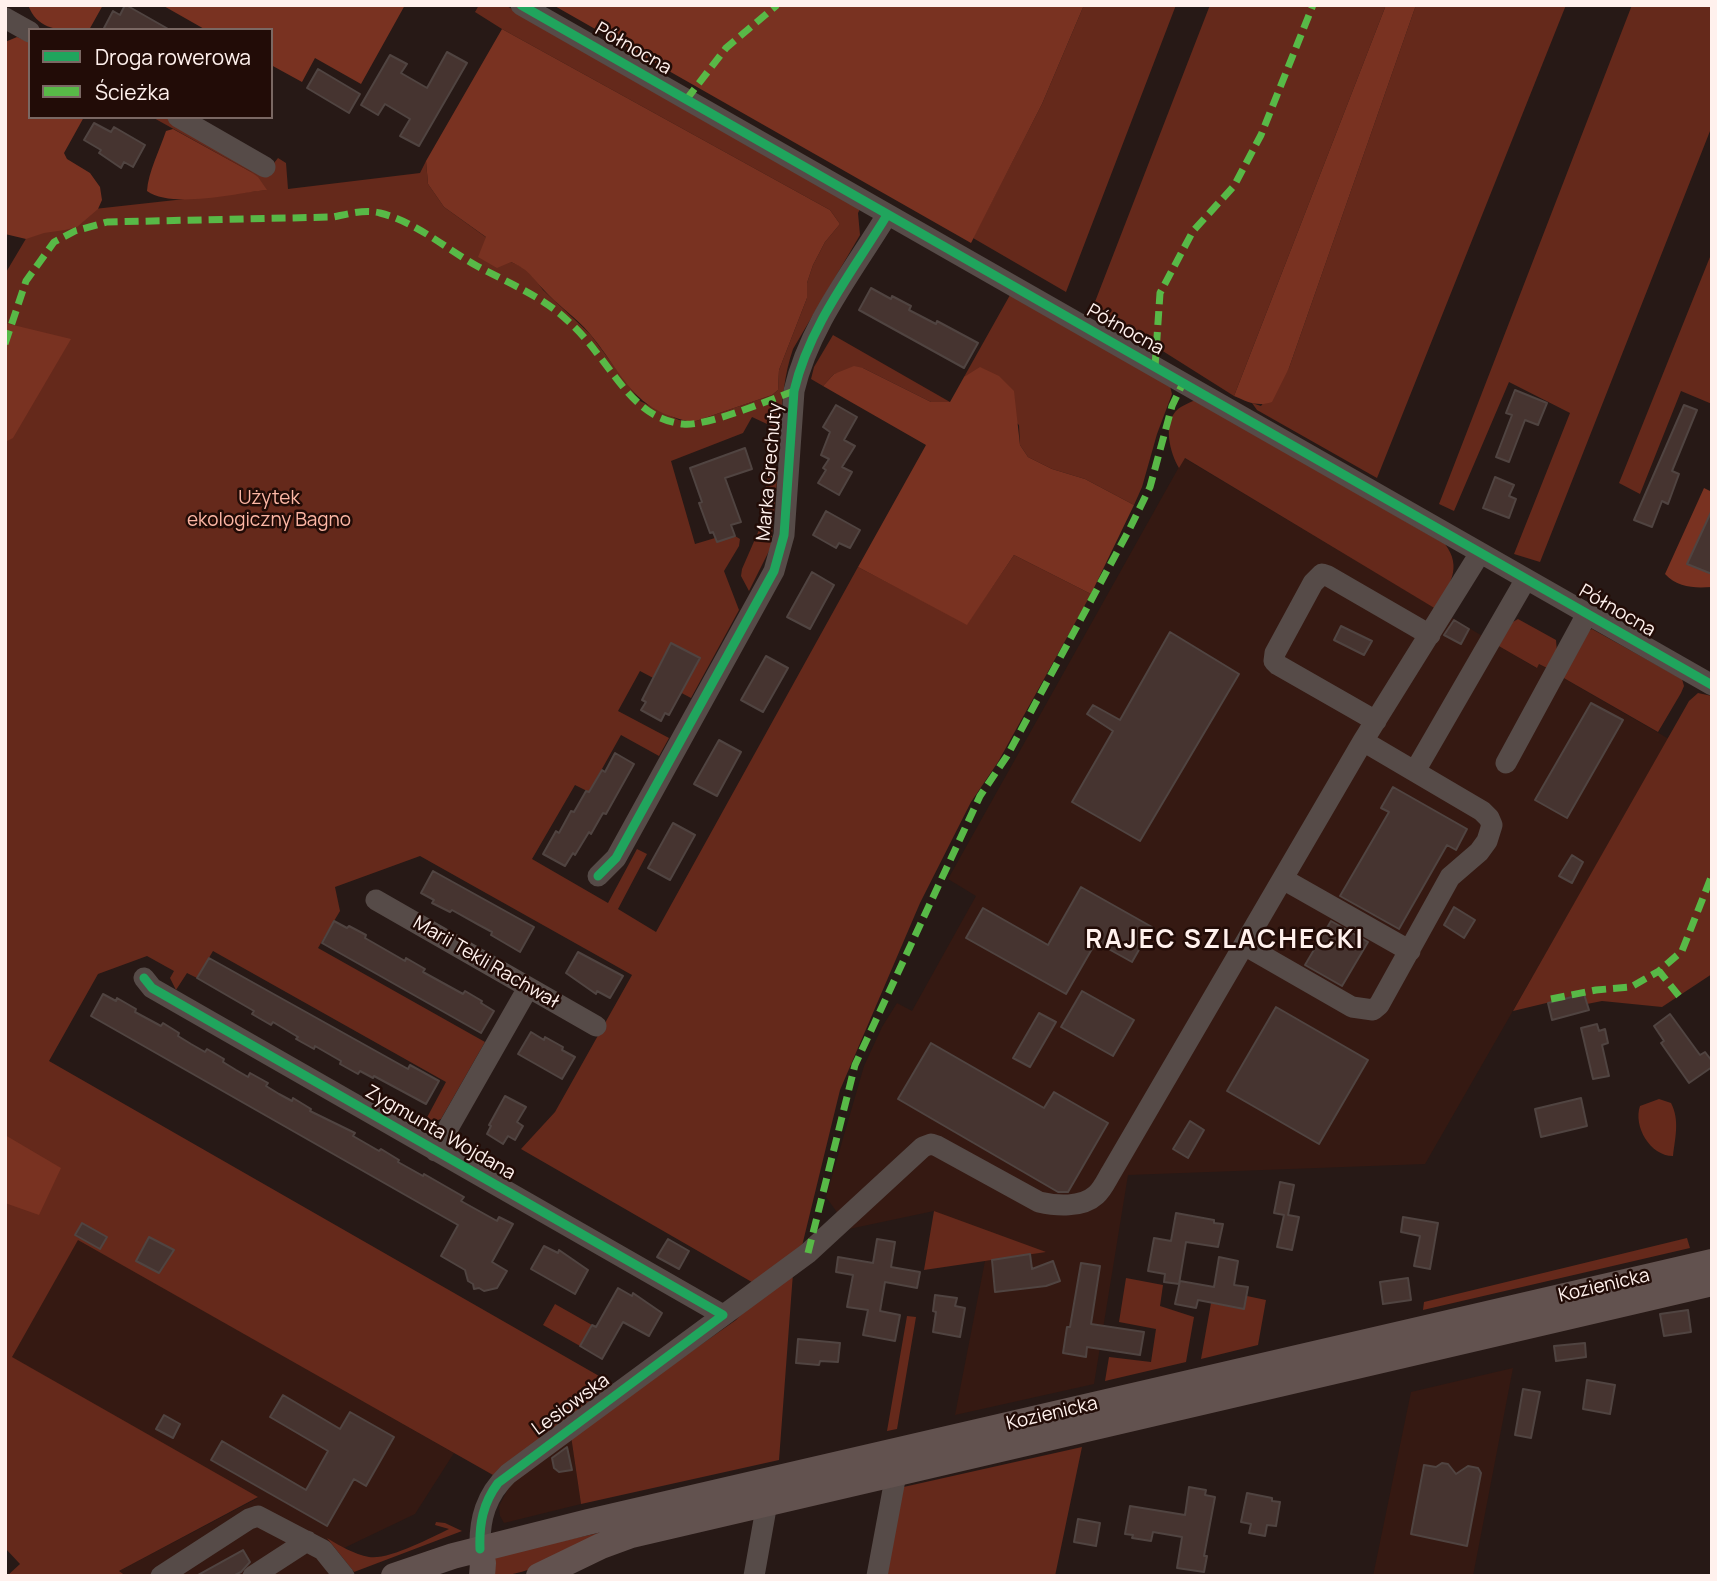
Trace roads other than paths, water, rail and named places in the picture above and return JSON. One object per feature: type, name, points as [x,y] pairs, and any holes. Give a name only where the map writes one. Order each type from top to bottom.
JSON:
[{"type":"main road","name":"Kozienicka","points":[[394,1576],[527,1537],[1712,1262]]},
{"type":"main road","name":"Kozienicka","points":[[539,1576],[601,1546],[631,1535],[1712,1283]]},
{"type":"main road","points":[[480,1549],[482,1576]]},
{"type":"main road","points":[[448,1558],[468,1568],[471,1576]]},
{"type":"street","name":"Północna","points":[[521,5],[1712,685]]},
{"type":"street","points":[[8,16],[28,31]]},
{"type":"street","points":[[181,119],[265,167]]},
{"type":"street","name":"Marka Grechuty","points":[[598,876],[616,858],[774,570],[784,535],[794,391],[801,364],[814,334],[887,215]]},
{"type":"street","points":[[1363,741],[1482,811],[1492,825],[1487,841],[1479,852],[1450,877],[1379,1005],[1373,1010],[1352,1007],[1244,945],[1363,741],[1480,553]]},
{"type":"street","points":[[1376,721],[1278,666],[1274,661],[1275,653],[1313,583],[1322,574],[1328,576],[1430,635]]},
{"type":"street","points":[[1415,771],[1526,579]]},
{"type":"street","points":[[1506,763],[1587,614]]},
{"type":"street","points":[[1283,879],[1410,951]]},
{"type":"street","name":"Marii Tekli Rachwał","points":[[376,900],[596,1026]]},
{"type":"street","name":"Lesiowska","points":[[480,1549],[481,1517],[498,1483],[808,1253],[923,1147],[931,1144],[1039,1202],[1055,1206],[1093,1198],[1244,945]]},
{"type":"street","name":"Zygmunta Wojdana","points":[[144,978],[152,988],[723,1315]]},
{"type":"street","points":[[435,1150],[528,988]]},
{"type":"street","points":[[877,1576],[895,1474]]},
{"type":"street","points":[[488,1500],[487,1513],[495,1528],[511,1536],[527,1537]]},
{"type":"street","points":[[448,1558],[488,1500]]},
{"type":"street","points":[[754,1576],[767,1503]]},
{"type":"street","points":[[161,1576],[249,1518],[258,1516],[329,1555],[344,1576]]},
{"type":"street","points":[[253,1576],[307,1541]]},
{"type":"district","name":"RAJEC SZLACHECKI","points":[[1225,941]]},
{"type":"park label","name":"Użytek ekologiczny Bagno","points":[[269,510]]}]
